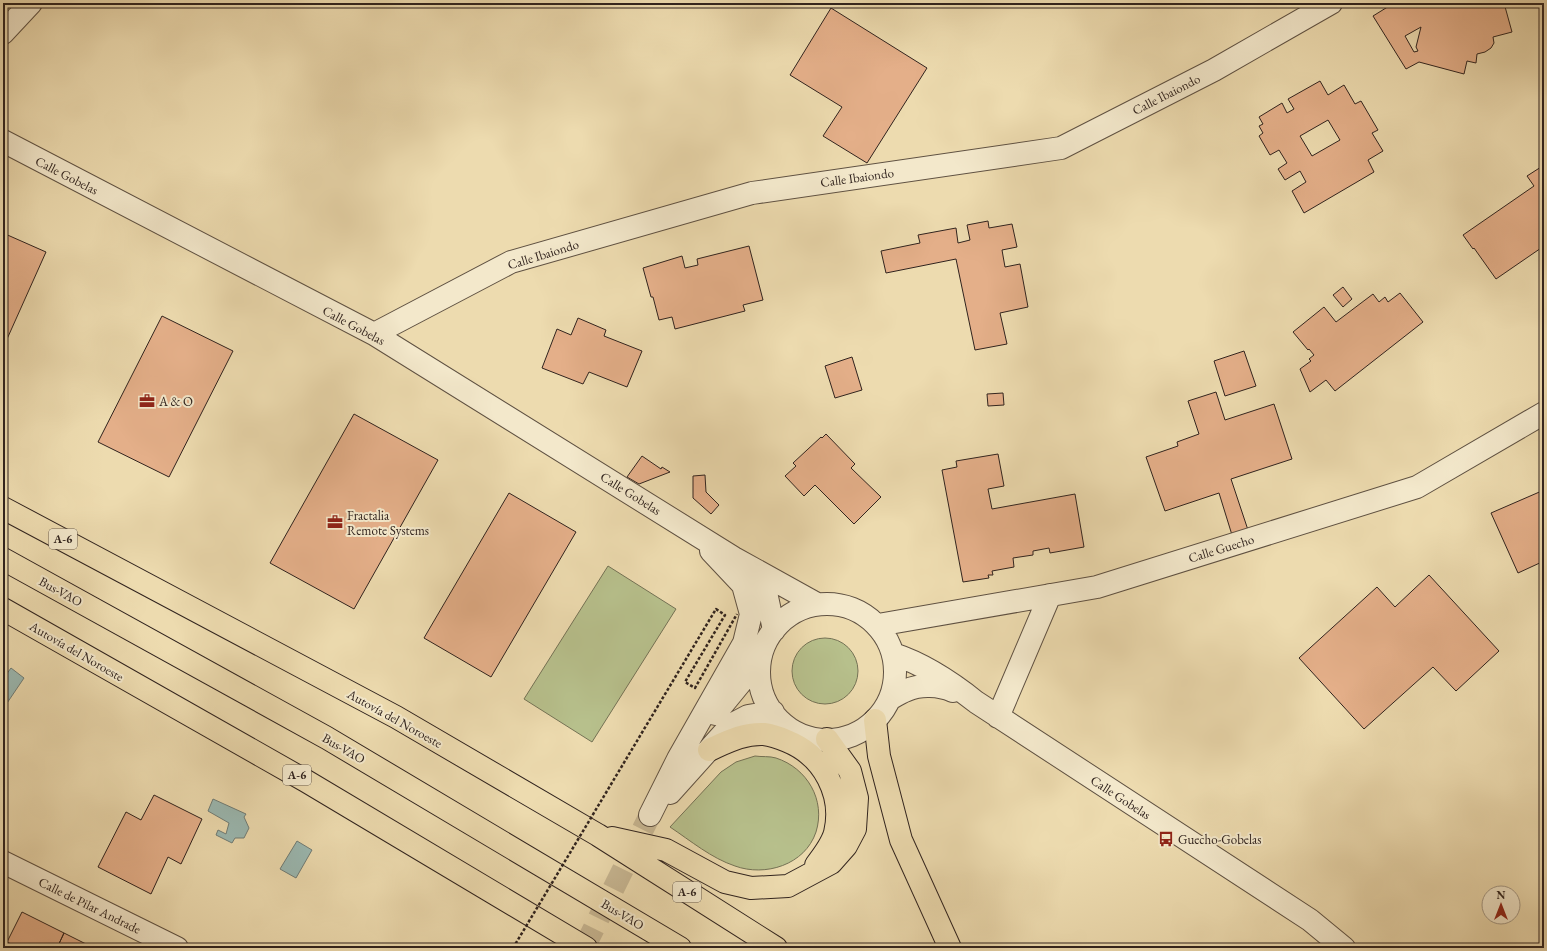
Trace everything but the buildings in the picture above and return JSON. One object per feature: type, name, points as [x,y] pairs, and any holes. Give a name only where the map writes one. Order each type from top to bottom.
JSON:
[{"type":"highway","name":"Autovía del Noroeste","points":[[3,508],[396,717],[598,835],[776,948]]},
{"type":"highway","name":"Bus-VAO","points":[[3,559],[327,738],[680,948]]},
{"type":"highway","name":"Autovía del Noroeste","points":[[3,609],[306,781],[586,948]]},
{"type":"highway","points":[[876,720],[879,756],[901,840],[950,948]]},
{"type":"highway","points":[[709,750],[743,735],[770,735],[798,745],[810,754],[820,765],[830,781],[836,797],[837,816],[835,834],[824,854],[809,874]]},
{"type":"highway","points":[[598,835],[666,850],[725,882],[751,888],[788,886],[831,863],[846,846],[855,829],[857,798],[850,771],[827,740]]},
{"type":"street","points":[[3,33],[31,3]]},
{"type":"street","name":"Calle Ibaiondo","points":[[374,334],[511,262],[752,193],[1061,148],[1214,70],[1331,3]]},
{"type":"street","name":"Calle Gobelas","points":[[3,141],[374,334],[734,558],[817,604]]},
{"type":"street","name":"Calle Guecho","points":[[878,625],[1097,587],[1416,487],[1544,413]]},
{"type":"street","name":"Calle Gobelas","points":[[692,531],[743,586],[751,614],[744,643],[678,759],[650,815],[731,725],[748,716],[773,712]]},
{"type":"street","name":"Calle Gobelas","points":[[734,558],[767,597],[774,630]]},
{"type":"street","points":[[998,716],[1050,595]]},
{"type":"street","points":[[817,604],[840,605],[860,612],[878,625],[887,639],[893,654],[895,677],[890,699],[876,720],[861,731],[845,737],[827,740],[807,736],[788,727],[773,712],[764,696],[760,678],[760,659],[765,644],[774,630],[786,618],[801,609],[817,604]]},
{"type":"street","name":"Calle Gobelas","points":[[893,654],[901,656],[949,681],[976,702],[1310,920],[1344,948]]},
{"type":"street","name":"Calle Gobelas","points":[[678,759],[760,659]]},
{"type":"street","name":"Calle Gobelas","points":[[890,699],[908,689],[926,686],[946,688],[976,702]]},
{"type":"street","name":"Calle de Pilar Andrade","points":[[3,862],[177,948]]},
{"type":"path","points":[[513,948],[716,609],[725,615],[685,682],[695,688],[737,614]]},
{"type":"green space","points":[[608,566],[676,609],[592,742],[524,699]]},
{"type":"green space","points":[[819,638],[831,638],[844,643],[849,647],[856,658],[858,671],[856,684],[849,695],[838,702],[831,704],[819,704],[806,699],[797,690],[792,677],[792,665],[797,652],[806,643]]},
{"type":"green space","points":[[755,756],[776,758],[797,769],[805,777],[811,787],[816,797],[818,808],[816,832],[811,843],[803,853],[793,860],[783,866],[771,869],[747,869],[726,863],[701,849],[670,827],[721,772],[736,762]]},
{"type":"water","points":[[11,668],[24,678],[3,709],[3,679]]},
{"type":"water","points":[[213,799],[246,814],[244,817],[249,828],[244,838],[235,838],[232,843],[216,835],[218,830],[226,834],[229,823],[208,811]]},
{"type":"water","points":[[297,841],[312,850],[296,878],[280,869]]},
{"type":"tunnel","points":[[584,948],[650,815]]},
{"type":"place","name":"A & O","points":[[147,401]]},
{"type":"place","name":"Fractalia Remote Systems","points":[[335,522]]},
{"type":"place","name":"Guecho-Gobelas","points":[[1166,839]]}]
